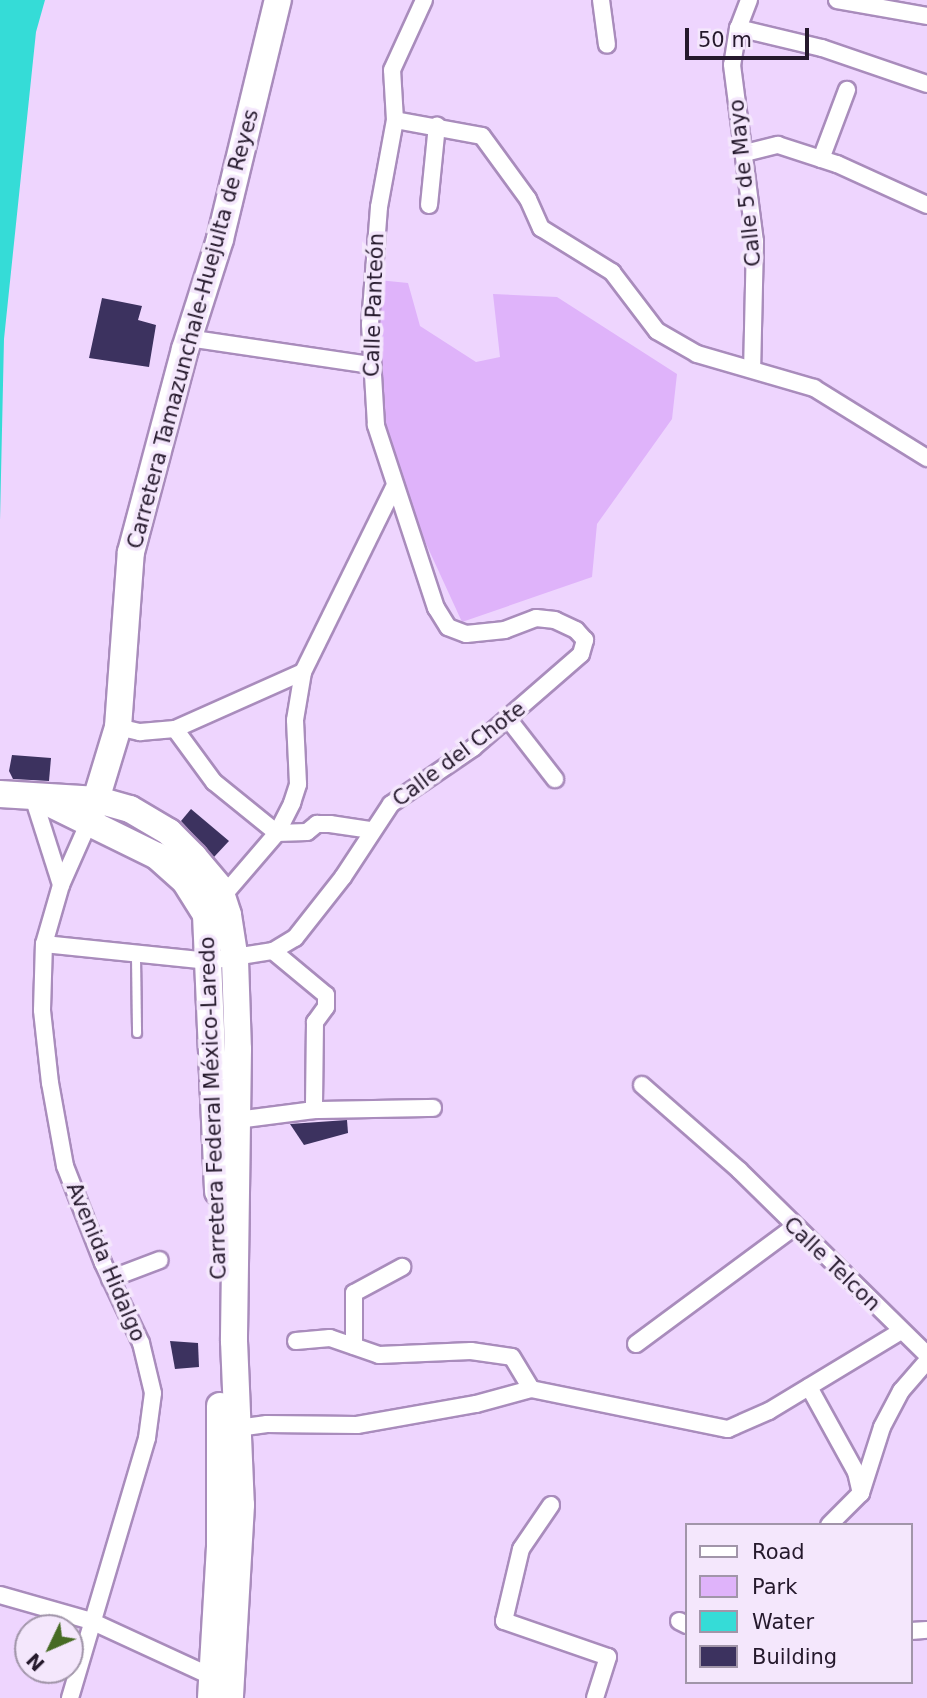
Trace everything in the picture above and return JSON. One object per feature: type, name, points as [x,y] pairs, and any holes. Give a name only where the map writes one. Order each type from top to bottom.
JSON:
[{"type":"main road","name":"Carretera Tamazunchale-Huejulta de Reyes","points":[[93,812],[118,727],[131,552],[188,338],[220,239],[278,0]]},
{"type":"main road","name":"Carretera Federal México-Laredo","points":[[0,794],[35,797],[93,812],[130,809],[169,832],[219,887],[222,897],[222,961],[216,1079],[227,1341],[238,1428],[241,1505],[221,1689]]},
{"type":"main road","name":"Carretera Federal México-Laredo","points":[[93,812],[157,856],[185,881],[206,915],[222,961],[237,1120],[220,1548],[221,1689]]},
{"type":"street","name":"Calle Panteón","points":[[424,0],[391,70],[395,120],[379,208],[370,365],[376,425],[436,608],[448,627],[466,634],[545,619],[576,630],[585,640]]},
{"type":"street","points":[[601,0],[607,45]]},
{"type":"street","name":"Calle 5 de Mayo","points":[[749,0],[738,28],[732,65],[746,153],[755,241],[752,369]]},
{"type":"street","points":[[837,0],[902,4],[927,16]]},
{"type":"street","points":[[738,28],[822,48],[927,84]]},
{"type":"street","points":[[821,159],[847,90]]},
{"type":"street","points":[[395,120],[437,125],[482,136],[528,198],[541,228],[612,272],[657,331],[697,354],[814,388],[927,458]]},
{"type":"street","points":[[429,205],[437,125]]},
{"type":"street","points":[[746,153],[778,145],[821,159],[927,205]]},
{"type":"street","points":[[188,338],[370,365]]},
{"type":"street","points":[[222,897],[277,833],[298,784],[295,720],[303,672],[395,485]]},
{"type":"street","name":"Calle del Chote","points":[[44,944],[136,957],[222,961],[272,951],[303,928],[343,877],[370,830],[391,804],[443,772],[509,720],[581,654],[585,640]]},
{"type":"street","points":[[118,727],[140,732],[176,729],[303,672]]},
{"type":"street","points":[[509,720],[555,779]]},
{"type":"street","points":[[176,729],[214,782],[277,833],[307,832],[317,824],[370,830]]},
{"type":"street","points":[[35,797],[61,885]]},
{"type":"street","name":"Avenida Hidalgo","points":[[70,1698],[147,1438],[153,1394],[141,1343],[110,1279],[65,1166],[42,1010],[44,944],[61,885],[93,812]]},
{"type":"street","points":[[272,951],[326,995],[326,1006],[315,1022],[314,1110]]},
{"type":"street","name":"Calle Telcon","points":[[642,1086],[739,1171],[793,1228],[927,1358]]},
{"type":"street","points":[[237,1120],[314,1110],[433,1108]]},
{"type":"street","points":[[636,1344],[793,1228]]},
{"type":"street","points":[[110,1279],[160,1260]]},
{"type":"street","points":[[354,1346],[354,1293],[402,1267]]},
{"type":"street","points":[[238,1428],[267,1424],[357,1426],[476,1404],[531,1389],[728,1429],[809,1387],[901,1331]]},
{"type":"street","points":[[296,1341],[330,1338],[379,1355],[471,1351],[512,1357],[531,1389]]},
{"type":"street","points":[[831,1523],[861,1493],[882,1427],[901,1391],[927,1358]]},
{"type":"street","points":[[809,1387],[856,1472],[861,1493]]},
{"type":"street","points":[[551,1505],[521,1549],[504,1620],[608,1657],[594,1698]]},
{"type":"street","points":[[0,1595],[91,1621],[221,1689]]},
{"type":"lane","points":[[136,957],[137,1033]]},
{"type":"green space","points":[[368,279],[408,283],[420,326],[476,362],[500,357],[493,294],[557,297],[677,374],[672,419],[597,524],[592,577],[462,622],[383,450],[365,372]]},
{"type":"water","points":[[0,0],[45,0],[36,32],[4,339],[0,521]]},
{"type":"building","points":[[102,298],[142,306],[138,320],[156,325],[149,367],[89,358]]},
{"type":"building","points":[[12,755],[51,758],[49,781],[13,779],[9,771]]},
{"type":"building","points":[[191,809],[229,841],[214,857],[181,821]]},
{"type":"building","points":[[347,1120],[348,1133],[304,1145],[290,1124]]},
{"type":"building","points":[[170,1341],[198,1343],[199,1367],[175,1369]]}]
